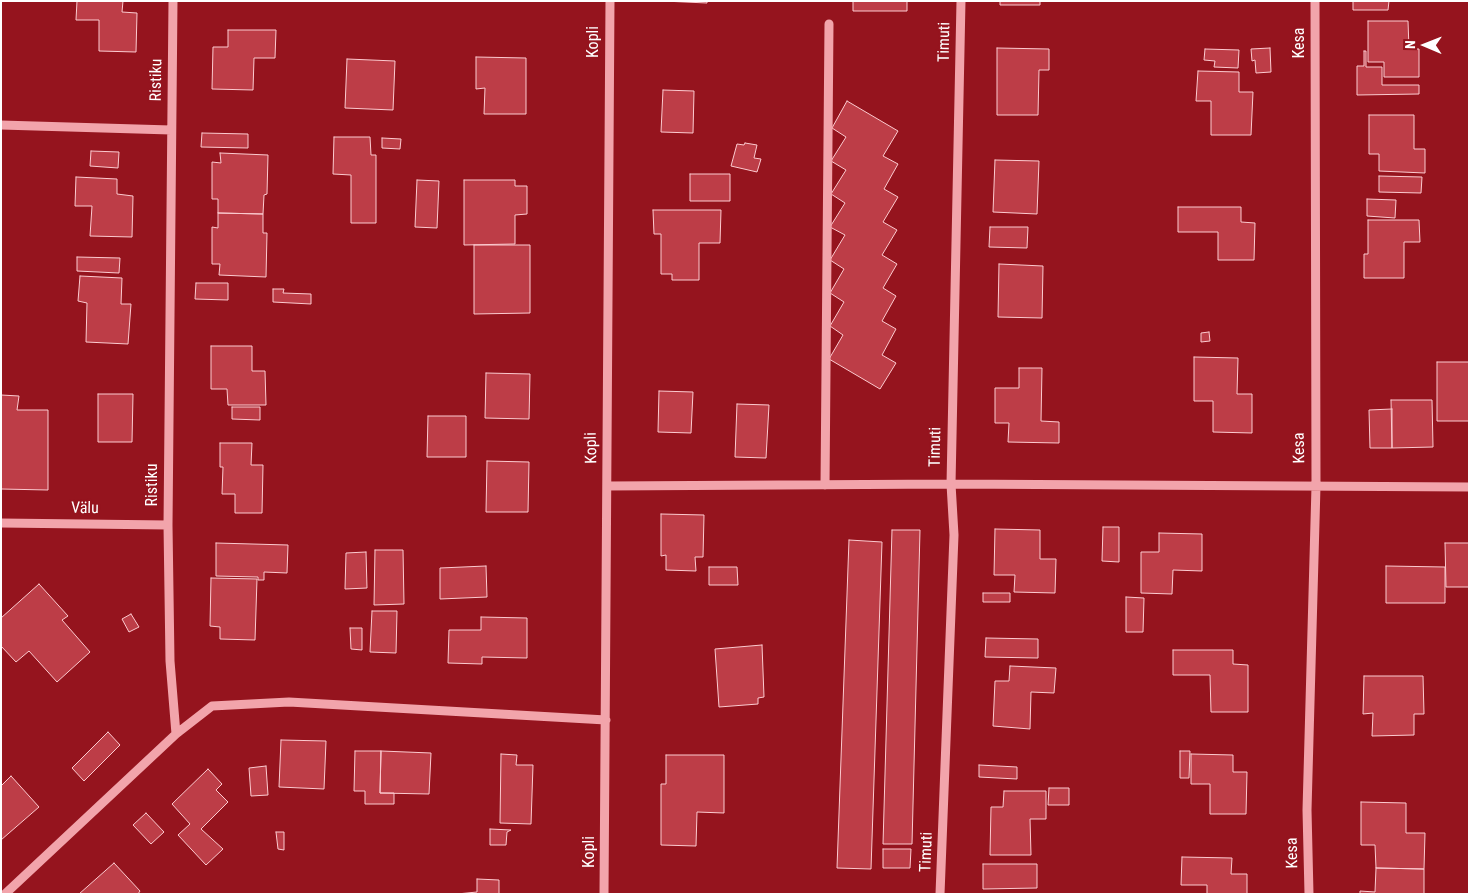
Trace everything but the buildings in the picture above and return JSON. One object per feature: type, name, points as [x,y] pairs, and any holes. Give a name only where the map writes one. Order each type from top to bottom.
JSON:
[{"type":"street","name":"Ristiku","points":[[173,1],[168,525],[170,661],[176,734]]},
{"type":"street","name":"Kopli","points":[[604,894],[610,1]]},
{"type":"street","name":"Timuti","points":[[940,894],[954,535],[950,484],[961,1]]},
{"type":"street","name":"Kesa","points":[[1310,894],[1308,800],[1316,486],[1315,1]]},
{"type":"street","points":[[825,485],[829,24]]},
{"type":"street","points":[[1,125],[171,130]]},
{"type":"street","points":[[607,486],[950,484],[1469,487]]},
{"type":"street","name":"Välu","points":[[1,523],[168,525]]},
{"type":"street","points":[[5,894],[176,734],[212,706],[289,702],[606,720]]}]
